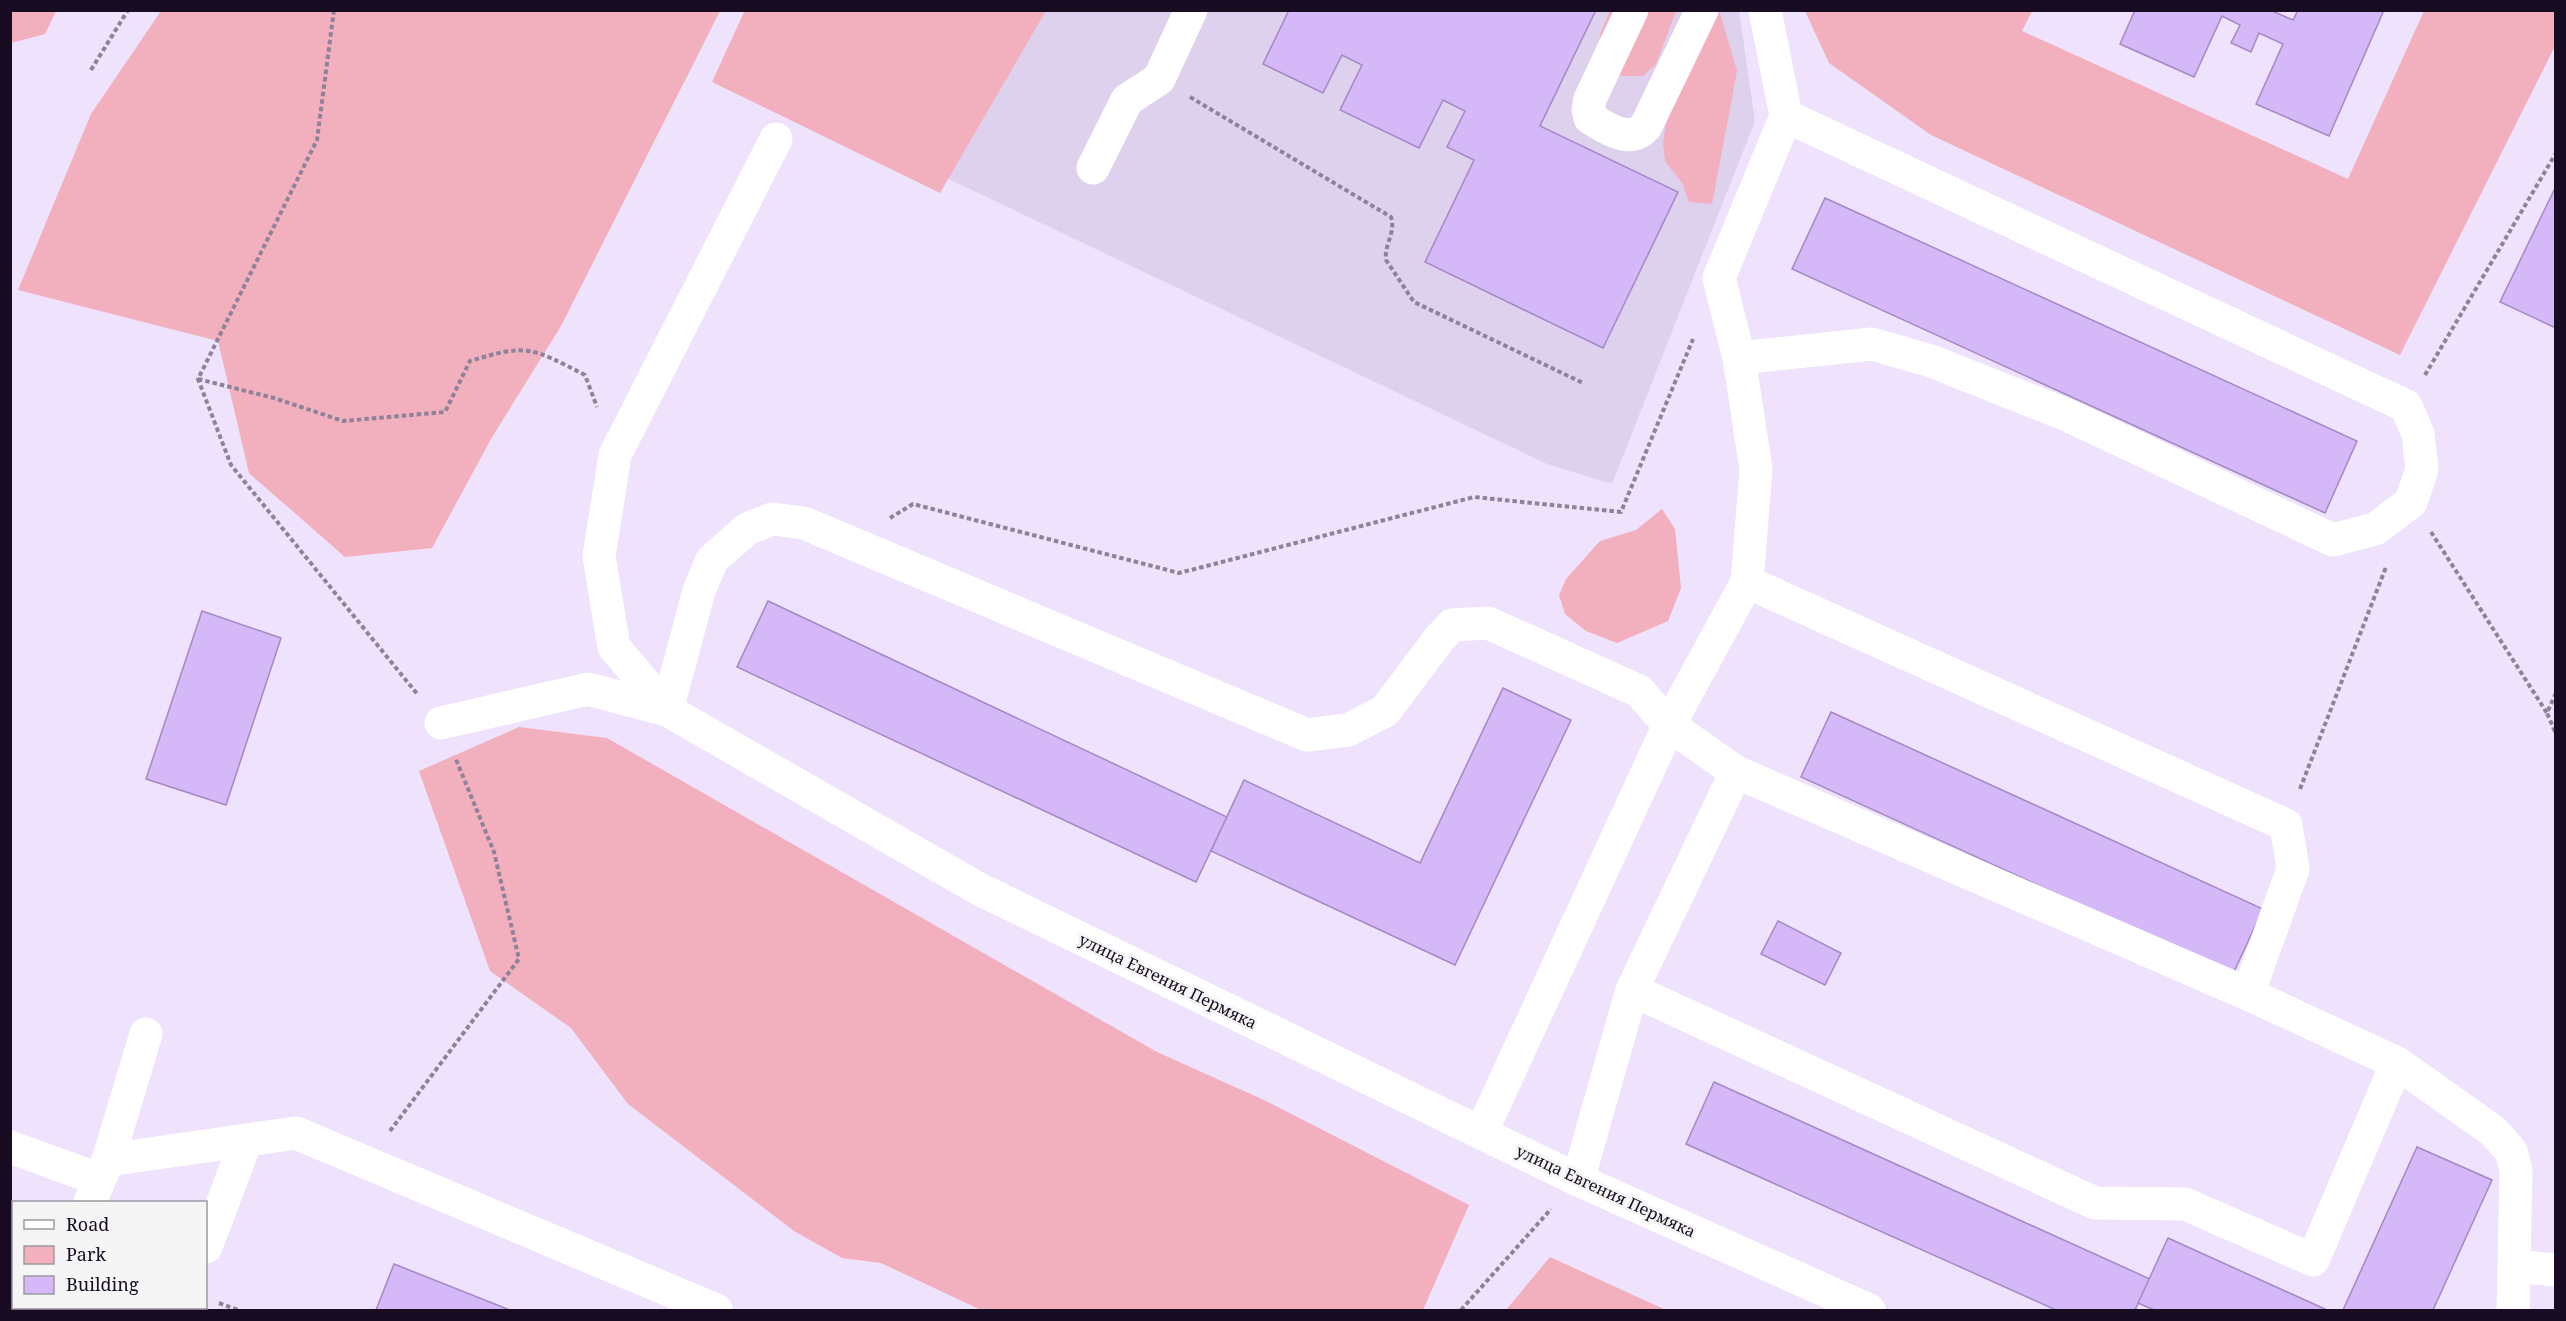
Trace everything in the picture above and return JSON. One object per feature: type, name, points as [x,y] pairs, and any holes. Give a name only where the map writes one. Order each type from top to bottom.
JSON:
[{"type":"street","points":[[1093,168],[1127,100],[1158,78],[1191,10]]},
{"type":"street","points":[[1632,10],[1590,99],[1588,110],[1590,118],[1600,124],[1620,134],[1630,135],[1640,133],[1646,126],[1702,10]]},
{"type":"street","points":[[1481,1133],[1669,725],[1747,582],[1756,469],[1739,358],[1719,278],[1786,116],[1766,10]]},
{"type":"street","points":[[1739,358],[1872,344],[1931,361],[2067,415],[2332,540],[2375,528],[2411,502],[2422,469],[2418,434],[2406,406],[1786,116]]},
{"type":"street","points":[[667,710],[614,647],[599,556],[615,455],[776,139]]},
{"type":"street","points":[[667,710],[699,591],[712,560],[747,528],[772,519],[804,523],[1307,735],[1348,730],[1385,711],[1452,625],[1488,623],[1639,691],[1669,725],[1736,772],[2248,994],[2397,1063],[2493,1131],[2511,1151],[2516,1171],[2513,1311]]},
{"type":"street","points":[[1747,582],[2286,825],[2293,869],[2248,994]]},
{"type":"street","points":[[441,723],[588,689],[667,710]]},
{"type":"street","name":"улица Евгения Пермяка","points":[[667,710],[979,889],[1578,1180],[1869,1311]]},
{"type":"street","points":[[1578,1180],[1632,990],[1736,772]]},
{"type":"street","points":[[1632,990],[2096,1203],[2184,1204],[2313,1260],[2397,1063]]},
{"type":"street","points":[[99,1181],[146,1034]]},
{"type":"street","points":[[10,1147],[99,1181],[246,1141],[296,1133],[716,1311]]},
{"type":"street","points":[[207,1244],[246,1141]]},
{"type":"street","points":[[2514,1266],[2556,1270]]},
{"type":"path","points":[[91,70],[128,10]]},
{"type":"path","points":[[334,10],[317,140],[198,378],[231,465],[441,723],[494,852],[519,959],[366,1163]]},
{"type":"path","points":[[1158,78],[1391,218],[1393,225],[1385,251],[1386,260],[1414,302],[1583,383]]},
{"type":"path","points":[[2406,406],[2556,153]]},
{"type":"path","points":[[850,542],[913,504],[1179,573],[1474,497],[1621,512],[1697,331]]},
{"type":"path","points":[[198,378],[274,398],[343,421],[445,412],[470,361],[504,350],[527,349],[548,356],[585,375],[615,455]]},
{"type":"path","points":[[2411,502],[2547,713],[2556,734]]},
{"type":"path","points":[[2286,825],[2389,557]]},
{"type":"path","points":[[2547,713],[2556,693]]},
{"type":"path","points":[[1461,1311],[1578,1180]]},
{"type":"shaded area","points":[[1739,10],[1755,121],[1612,484],[1547,464],[724,72],[753,11]]},
{"type":"green space","points":[[11,10],[56,11],[45,34],[11,43]]},
{"type":"green space","points":[[745,10],[1046,11],[940,193],[712,82]]},
{"type":"green space","points":[[161,11],[720,11],[561,326],[491,439],[432,548],[345,557],[249,473],[218,341],[18,290],[91,114]]},
{"type":"green space","points":[[1610,11],[1676,11],[1656,64],[1643,76],[1621,76],[1608,67],[1600,34]]},
{"type":"green space","points":[[1705,11],[1720,13],[1737,71],[1712,204],[1689,202],[1682,183],[1665,161],[1663,143],[1671,87]]},
{"type":"green space","points":[[1805,11],[2032,11],[2022,31],[2348,179],[2424,11],[2555,11],[2555,46],[2400,355],[1931,135],[1829,63]]},
{"type":"green space","points":[[1662,509],[1675,529],[1681,588],[1668,621],[1617,643],[1586,631],[1565,614],[1559,595],[1566,579],[1600,541],[1636,530]]},
{"type":"green space","points":[[519,727],[607,738],[1157,1052],[1264,1100],[1469,1205],[1423,1310],[981,1310],[881,1263],[842,1258],[794,1231],[628,1104],[571,1028],[490,971],[419,771]]},
{"type":"green space","points":[[1550,1257],[1666,1310],[1506,1310]]},
{"type":"building","points":[[1289,10],[1596,10],[1540,126],[1678,192],[1603,348],[1425,262],[1474,160],[1447,147],[1465,111],[1443,100],[1419,148],[1340,110],[1362,65],[1342,55],[1323,93],[1263,64]]},
{"type":"building","points":[[2135,10],[2270,10],[2293,20],[2298,10],[2384,10],[2329,136],[2256,104],[2283,44],[2259,33],[2251,52],[2231,43],[2240,25],[2222,16],[2194,77],[2120,44]]},
{"type":"building","points":[[2556,186],[2556,328],[2500,302]]},
{"type":"building","points":[[1825,198],[2357,441],[2325,513],[1792,269]]},
{"type":"building","points":[[768,601],[1227,817],[1196,882],[737,667]]},
{"type":"building","points":[[202,611],[281,638],[226,805],[146,779]]},
{"type":"building","points":[[1503,688],[1571,720],[1455,965],[1211,851],[1244,780],[1420,863]]},
{"type":"building","points":[[1831,712],[2263,909],[2233,974],[1801,777]]},
{"type":"building","points":[[1778,921],[1841,953],[1825,985],[1761,954]]},
{"type":"building","points":[[1714,1082],[2150,1279],[2135,1310],[2056,1310],[1686,1144]]},
{"type":"building","points":[[2417,1147],[2492,1180],[2433,1310],[2343,1310]]},
{"type":"building","points":[[2168,1238],[2327,1310],[2154,1310],[2138,1303]]},
{"type":"building","points":[[394,1264],[510,1310],[376,1310]]}]
